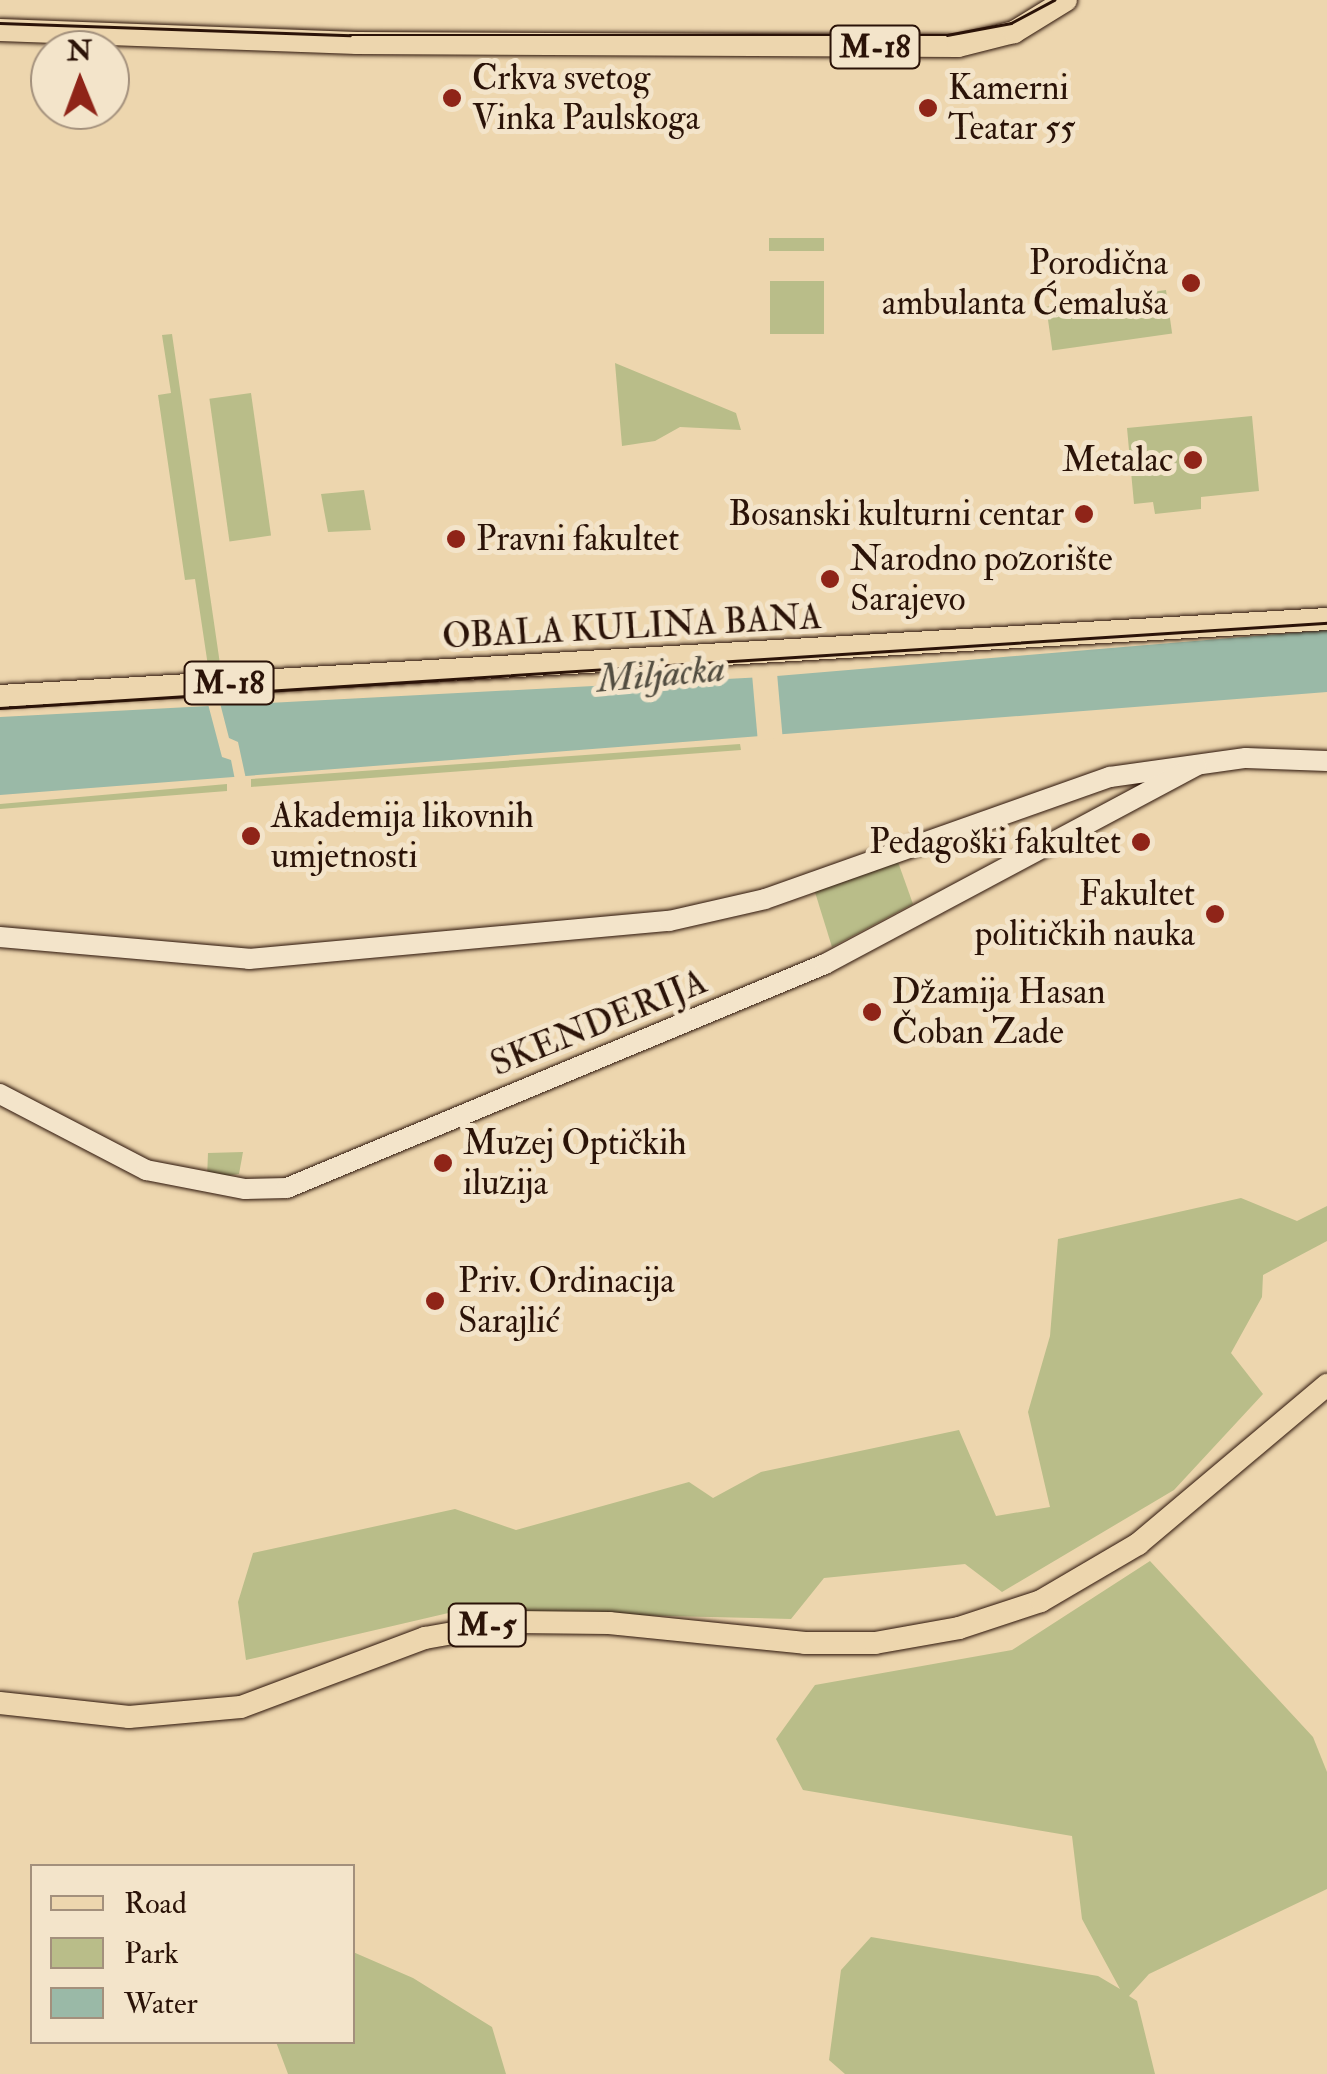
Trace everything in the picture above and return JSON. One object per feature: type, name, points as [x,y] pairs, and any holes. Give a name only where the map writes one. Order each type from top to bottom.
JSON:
[{"type":"main road","name":"M-18","points":[[0,30],[727,48],[958,46],[999,38],[1066,0]]},
{"type":"main road","name":"OBALA KULINA BANA","points":[[0,696],[1327,619]]},
{"type":"main road","points":[[0,937],[250,958],[668,921],[765,899],[1110,777],[1202,763],[1327,761]]},
{"type":"main road","name":"SKENDERIJA","points":[[0,1094],[146,1170],[244,1188],[287,1188],[824,964],[1202,763]]},
{"type":"main road","name":"M-5","points":[[0,1703],[130,1716],[241,1707],[425,1638],[515,1622],[609,1623],[805,1643],[875,1642],[959,1628],[1041,1601],[1138,1544],[1327,1384]]},
{"type":"green space","points":[[769,238],[824,238],[824,251],[769,251]]},
{"type":"green space","points":[[770,281],[824,281],[824,334],[770,334]]},
{"type":"green space","points":[[1166,290],[1172,334],[1052,350],[1046,307]]},
{"type":"green space","points":[[172,334],[220,664],[208,666],[195,579],[185,580],[158,395],[171,393],[162,335]]},
{"type":"green space","points":[[615,363],[736,413],[741,430],[680,427],[655,441],[622,446]]},
{"type":"green space","points":[[251,393],[271,536],[229,541],[209,399]]},
{"type":"green space","name":"Metalac","points":[[1252,416],[1259,491],[1201,497],[1201,509],[1155,514],[1153,502],[1134,504],[1127,428]]},
{"type":"green space","points":[[364,490],[371,530],[328,532],[321,494]]},
{"type":"green space","points":[[740,744],[741,750],[251,787],[251,779]]},
{"type":"green space","points":[[227,784],[227,791],[0,809],[0,804]]},
{"type":"green space","points":[[898,862],[913,904],[832,947],[814,889]]},
{"type":"green space","points":[[243,1152],[239,1174],[207,1179],[208,1153]]},
{"type":"green space","points":[[1241,1198],[1297,1221],[1327,1206],[1327,1241],[1263,1275],[1262,1297],[1231,1353],[1263,1394],[1174,1490],[1002,1592],[965,1564],[824,1578],[791,1619],[457,1611],[246,1660],[238,1602],[253,1553],[455,1509],[516,1530],[689,1482],[713,1498],[761,1472],[959,1430],[996,1516],[1050,1507],[1028,1412],[1050,1336],[1058,1239]]},
{"type":"green space","points":[[1150,1561],[1313,1737],[1327,1772],[1327,1889],[1149,1974],[1129,1996],[1137,2001],[1155,2074],[845,2074],[829,2060],[841,1970],[871,1937],[1098,1976],[1120,1989],[1082,1919],[1072,1836],[803,1790],[776,1739],[815,1685],[1012,1650]]},
{"type":"green space","points":[[355,1953],[413,1978],[492,2027],[506,2074],[288,2074],[277,2044],[355,2044]]},
{"type":"water","name":"Miljacka","points":[[1327,630],[1327,692],[0,795],[0,717],[765,677]]},
{"type":"pier","points":[[777,673],[783,738],[758,740],[752,675]]},
{"type":"pier","points":[[220,703],[229,738],[238,742],[246,779],[235,780],[231,760],[222,757],[208,704]]},
{"type":"tram line","points":[[0,23],[350,35],[947,35],[1011,23],[1054,0]]},
{"type":"tram line","points":[[0,708],[1327,623]]},
{"type":"place","name":"Crkva svetog Vinka Paulskoga","points":[[452,98]]},
{"type":"place","name":"Kamerni Teatar 55","points":[[928,108]]},
{"type":"place","name":"Porodična ambulanta Ćemaluša","points":[[1191,283]]},
{"type":"place","name":"Metalac","points":[[1193,460]]},
{"type":"place","name":"Bosanski kulturni centar","points":[[1084,514]]},
{"type":"place","name":"Pravni fakultet","points":[[456,539]]},
{"type":"place","name":"Narodno pozorište Sarajevo","points":[[830,579]]},
{"type":"place","name":"Akademija likovnih umjetnosti","points":[[251,836]]},
{"type":"place","name":"Pedagoški fakultet","points":[[1141,842]]},
{"type":"place","name":"Fakultet političkih nauka","points":[[1215,914]]},
{"type":"place","name":"Džamija Hasan Čoban Zade","points":[[872,1012]]},
{"type":"place","name":"Muzej Optičkih iluzija","points":[[443,1163]]},
{"type":"place","name":"Priv. Ordinacija Sarajlić","points":[[435,1301]]}]
